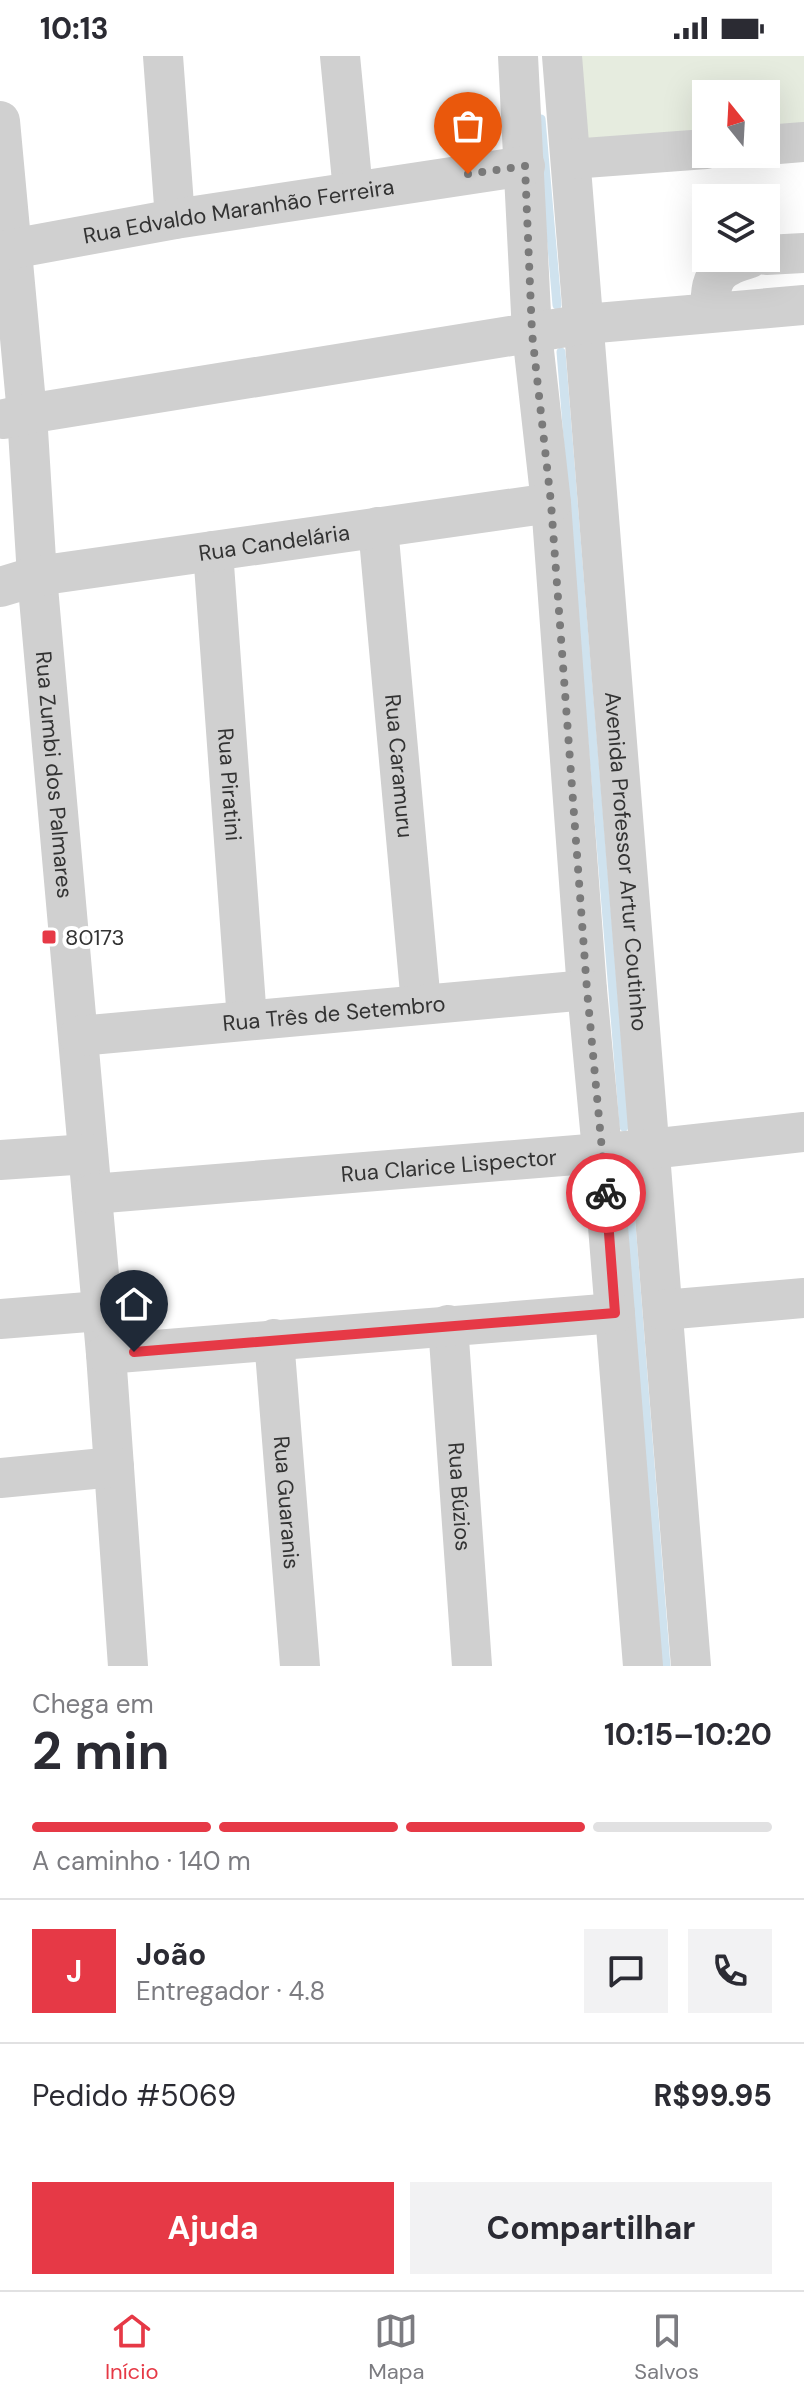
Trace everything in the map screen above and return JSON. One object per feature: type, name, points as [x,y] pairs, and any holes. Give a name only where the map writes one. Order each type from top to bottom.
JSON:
[{"type":"street","points":[[163,56],[175,219]]},
{"type":"street","points":[[340,56],[353,191]]},
{"type":"street","points":[[518,56],[532,333],[551,503],[587,990],[643,1666]]},
{"type":"street","name":"Avenida Professor Artur Coutinho","points":[[562,56],[691,1666]]},
{"type":"street","name":"Rua Zumbi dos Palmares","points":[[0,121],[19,581],[79,1036],[128,1666]]},
{"type":"street","points":[[780,144],[804,142]]},
{"type":"street","points":[[571,159],[692,150]]},
{"type":"street","name":"Rua Edvaldo Maranhão Ferreira","points":[[6,250],[175,219],[525,166]]},
{"type":"street","points":[[780,254],[804,253]]},
{"type":"street","points":[[711,312],[710,289],[722,272]]},
{"type":"street","points":[[14,417],[585,324],[804,305]]},
{"type":"street","name":"Rua Candelária","points":[[19,581],[551,503]]},
{"type":"street","name":"Rua Caramuru","points":[[378,527],[421,1004]]},
{"type":"street","name":"Rua Piratini","points":[[213,551],[247,1020]]},
{"type":"street","name":"Rua Três de Setembro","points":[[79,1036],[587,990]]},
{"type":"street","name":"Rua Clarice Lispector","points":[[92,1194],[650,1149],[804,1132]]},
{"type":"street","points":[[0,1160],[88,1154]]},
{"type":"street","points":[[663,1310],[804,1298]]},
{"type":"street","points":[[0,1319],[100,1311]]},
{"type":"street","points":[[106,1354],[615,1313]]},
{"type":"street","name":"Rua Búzios","points":[[448,1325],[472,1666]]},
{"type":"street","name":"Rua Guaranis","points":[[274,1339],[300,1666]]},
{"type":"street","points":[[0,1478],[114,1467]]},
{"type":"shaded area","points":[[576,56],[804,56],[804,130],[780,132],[780,80],[692,80],[692,139],[583,147]]},
{"type":"waterway","points":[[541,119],[557,305]]},
{"type":"waterway","points":[[561,352],[624,1127]]},
{"type":"waterway","points":[[627,1173],[666,1666]]},
{"type":"way so far","points":[[468,174],[525,166],[532,333],[551,503],[587,990],[606,1193]]},
{"type":"place","name":"80173","points":[[49,937]]},
{"type":"route","points":[[134,1352],[615,1313],[606,1193]]}]
